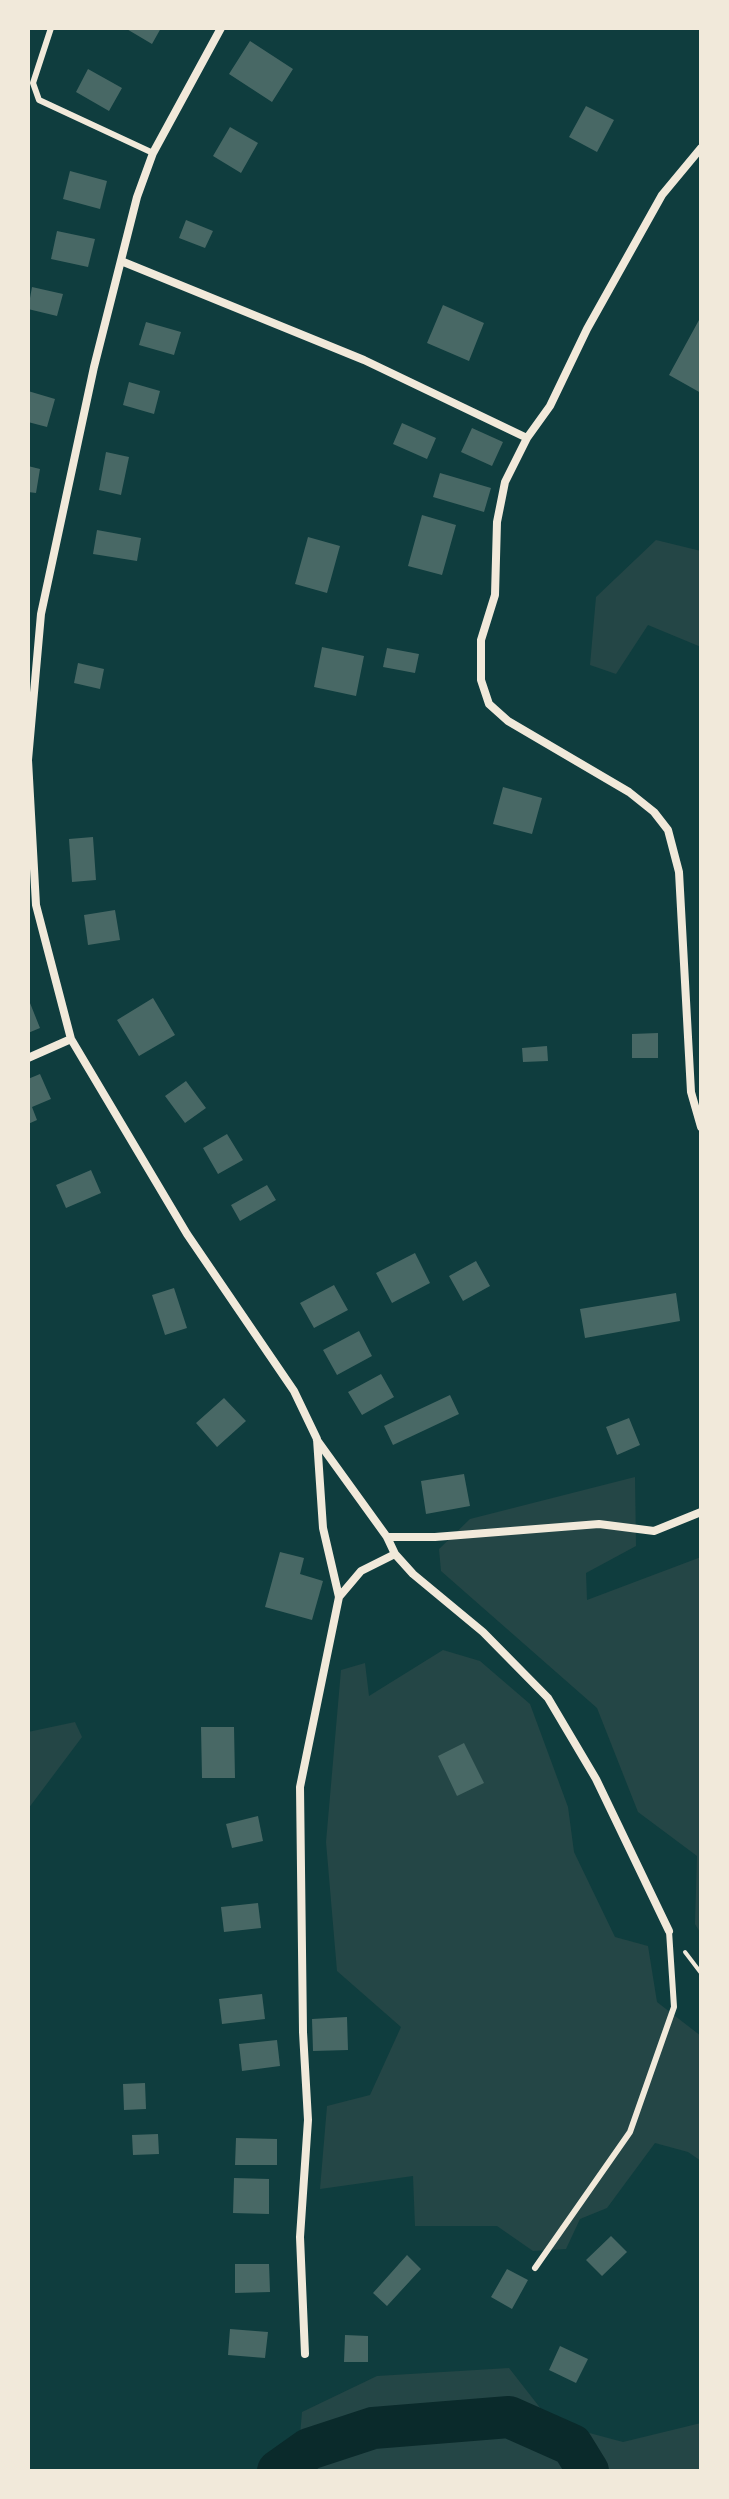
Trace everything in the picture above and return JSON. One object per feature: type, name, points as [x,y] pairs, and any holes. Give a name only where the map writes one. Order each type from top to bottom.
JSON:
[{"type":"street","points":[[221,28],[153,153],[137,197],[94,367],[41,614],[28,760],[36,905],[71,1039],[187,1234],[294,1391],[317,1439],[387,1537],[395,1554],[413,1574],[483,1632],[548,1698],[596,1779],[669,1931]]},
{"type":"street","points":[[701,148],[662,195],[587,329],[550,406],[527,438],[505,482],[497,522],[495,595],[481,640],[481,680],[489,704],[508,721],[629,792],[654,812],[668,830],[679,872],[691,1092],[701,1127]]},
{"type":"street","points":[[689,161],[701,155]]},
{"type":"street","points":[[121,261],[364,360],[527,438]]},
{"type":"street","points":[[28,1058],[71,1039]]},
{"type":"street","points":[[305,2354],[300,2237],[308,2120],[303,2032],[300,1787],[339,1597],[323,1528],[317,1439]]},
{"type":"street","points":[[387,1537],[435,1537],[599,1524],[654,1531],[701,1512]]},
{"type":"street","points":[[339,1597],[361,1571],[395,1554]]},
{"type":"lane","points":[[51,28],[33,83],[39,100],[153,153]]},
{"type":"lane","points":[[535,2268],[630,2132],[674,2007],[669,1931]]},
{"type":"shaded area","points":[[656,540],[701,551],[701,647],[648,625],[616,674],[590,665],[596,597]]},
{"type":"shaded area","points":[[635,1477],[636,1546],[586,1573],[587,1600],[701,1557],[701,1934],[695,1924],[697,1856],[638,1812],[597,1708],[441,1571],[439,1549],[470,1519]]},
{"type":"shaded area","points":[[443,1650],[480,1661],[530,1704],[568,1807],[574,1852],[615,1937],[648,1946],[657,2002],[701,2036],[701,2161],[688,2152],[655,2143],[607,2208],[580,2219],[566,2249],[533,2251],[497,2226],[415,2226],[413,2176],[320,2189],[327,2106],[370,2095],[401,2027],[337,1971],[326,1842],[341,1670],[365,1663],[369,1696]]},
{"type":"shaded area","points":[[75,1722],[82,1737],[28,1809],[28,1732]]},
{"type":"shaded area","points":[[509,2368],[552,2423],[623,2442],[701,2423],[701,2471],[297,2471],[302,2412],[377,2376]]},
{"type":"building","points":[[125,28],[161,28],[152,44]]},
{"type":"building","points":[[250,41],[293,69],[272,102],[229,74]]},
{"type":"building","points":[[88,69],[122,88],[109,111],[76,92]]},
{"type":"building","points":[[586,106],[614,120],[597,152],[569,137]]},
{"type":"building","points":[[230,127],[258,143],[241,173],[213,156]]},
{"type":"building","points":[[70,171],[107,181],[100,209],[63,199]]},
{"type":"building","points":[[186,220],[213,231],[205,248],[179,238]]},
{"type":"building","points":[[57,231],[95,239],[88,267],[51,259]]},
{"type":"building","points":[[32,287],[63,294],[57,316],[28,309]]},
{"type":"building","points":[[443,305],[484,323],[469,361],[427,343]]},
{"type":"building","points":[[701,321],[701,393],[669,375]]},
{"type":"building","points":[[146,322],[181,332],[174,355],[139,345]]},
{"type":"building","points":[[129,382],[160,391],[154,414],[123,405]]},
{"type":"building","points":[[28,391],[55,399],[47,427],[28,422]]},
{"type":"building","points":[[402,423],[436,438],[427,459],[393,444]]},
{"type":"building","points":[[472,428],[503,442],[492,466],[461,452]]},
{"type":"building","points":[[106,452],[129,457],[121,495],[99,490]]},
{"type":"building","points":[[28,466],[40,469],[36,493],[28,492]]},
{"type":"building","points":[[440,473],[491,488],[484,512],[433,497]]},
{"type":"building","points":[[422,515],[456,525],[442,575],[408,566]]},
{"type":"building","points":[[97,530],[141,538],[137,561],[93,554]]},
{"type":"building","points":[[308,537],[340,546],[327,593],[295,584]]},
{"type":"building","points":[[322,647],[364,656],[356,696],[314,687]]},
{"type":"building","points":[[387,648],[419,654],[415,673],[383,667]]},
{"type":"building","points":[[78,663],[104,669],[100,689],[74,683]]},
{"type":"building","points":[[503,787],[542,798],[532,834],[493,824]]},
{"type":"building","points":[[93,837],[96,880],[72,882],[69,839]]},
{"type":"building","points":[[115,910],[120,940],[88,945],[84,915]]},
{"type":"building","points":[[28,998],[40,1028],[28,1033]]},
{"type":"building","points":[[153,998],[175,1035],[139,1056],[117,1020]]},
{"type":"building","points":[[658,1033],[658,1058],[632,1058],[632,1034]]},
{"type":"building","points":[[547,1046],[548,1061],[523,1062],[522,1048]]},
{"type":"building","points":[[40,1074],[51,1099],[32,1107],[37,1120],[28,1124],[28,1079]]},
{"type":"building","points":[[186,1081],[206,1108],[185,1123],[165,1096]]},
{"type":"building","points":[[227,1134],[243,1160],[218,1174],[203,1148]]},
{"type":"building","points":[[91,1170],[101,1193],[66,1208],[56,1185]]},
{"type":"building","points":[[267,1185],[276,1200],[240,1221],[231,1205]]},
{"type":"building","points":[[415,1253],[430,1283],[392,1303],[376,1273]]},
{"type":"building","points":[[476,1261],[490,1286],[463,1301],[449,1276]]},
{"type":"building","points":[[334,1285],[348,1310],[314,1328],[300,1303]]},
{"type":"building","points":[[174,1288],[187,1328],[165,1335],[152,1295]]},
{"type":"building","points":[[676,1293],[680,1321],[585,1338],[580,1309]]},
{"type":"building","points":[[359,1331],[372,1356],[337,1375],[323,1350]]},
{"type":"building","points":[[381,1374],[394,1397],[362,1415],[348,1392]]},
{"type":"building","points":[[450,1395],[459,1414],[393,1445],[384,1426]]},
{"type":"building","points":[[224,1398],[246,1421],[217,1447],[196,1423]]},
{"type":"building","points":[[629,1418],[640,1445],[617,1455],[606,1427]]},
{"type":"building","points":[[464,1474],[470,1506],[426,1514],[421,1481]]},
{"type":"building","points":[[280,1552],[304,1558],[300,1574],[323,1581],[312,1620],[265,1607]]},
{"type":"building","points":[[201,1727],[234,1727],[235,1778],[202,1778]]},
{"type":"building","points":[[464,1743],[484,1783],[457,1796],[438,1756]]},
{"type":"building","points":[[258,1816],[263,1841],[232,1848],[226,1824]]},
{"type":"building","points":[[258,1903],[261,1928],[224,1932],[221,1907]]},
{"type":"building","points":[[262,1994],[265,2019],[222,2024],[219,1999]]},
{"type":"building","points":[[347,2017],[348,2050],[313,2051],[312,2019]]},
{"type":"building","points":[[277,2040],[280,2066],[242,2071],[239,2044]]},
{"type":"building","points":[[145,2083],[146,2109],[124,2110],[123,2084]]},
{"type":"building","points":[[158,2134],[159,2154],[133,2155],[132,2135]]},
{"type":"building","points":[[236,2138],[277,2139],[277,2165],[235,2165]]},
{"type":"building","points":[[234,2178],[269,2179],[269,2214],[233,2213]]},
{"type":"building","points":[[611,2236],[627,2252],[602,2276],[586,2260]]},
{"type":"building","points":[[407,2255],[421,2269],[387,2306],[373,2293]]},
{"type":"building","points":[[235,2264],[269,2264],[270,2292],[235,2293]]},
{"type":"building","points":[[507,2269],[528,2280],[512,2309],[491,2297]]},
{"type":"building","points":[[230,2329],[268,2332],[265,2358],[228,2355]]},
{"type":"building","points":[[345,2335],[368,2336],[368,2362],[344,2362]]},
{"type":"building","points":[[560,2346],[588,2359],[576,2383],[549,2370]]},
{"type":"waterway","points":[[278,2471],[309,2449],[373,2428],[509,2417],[572,2445],[588,2471]]}]
